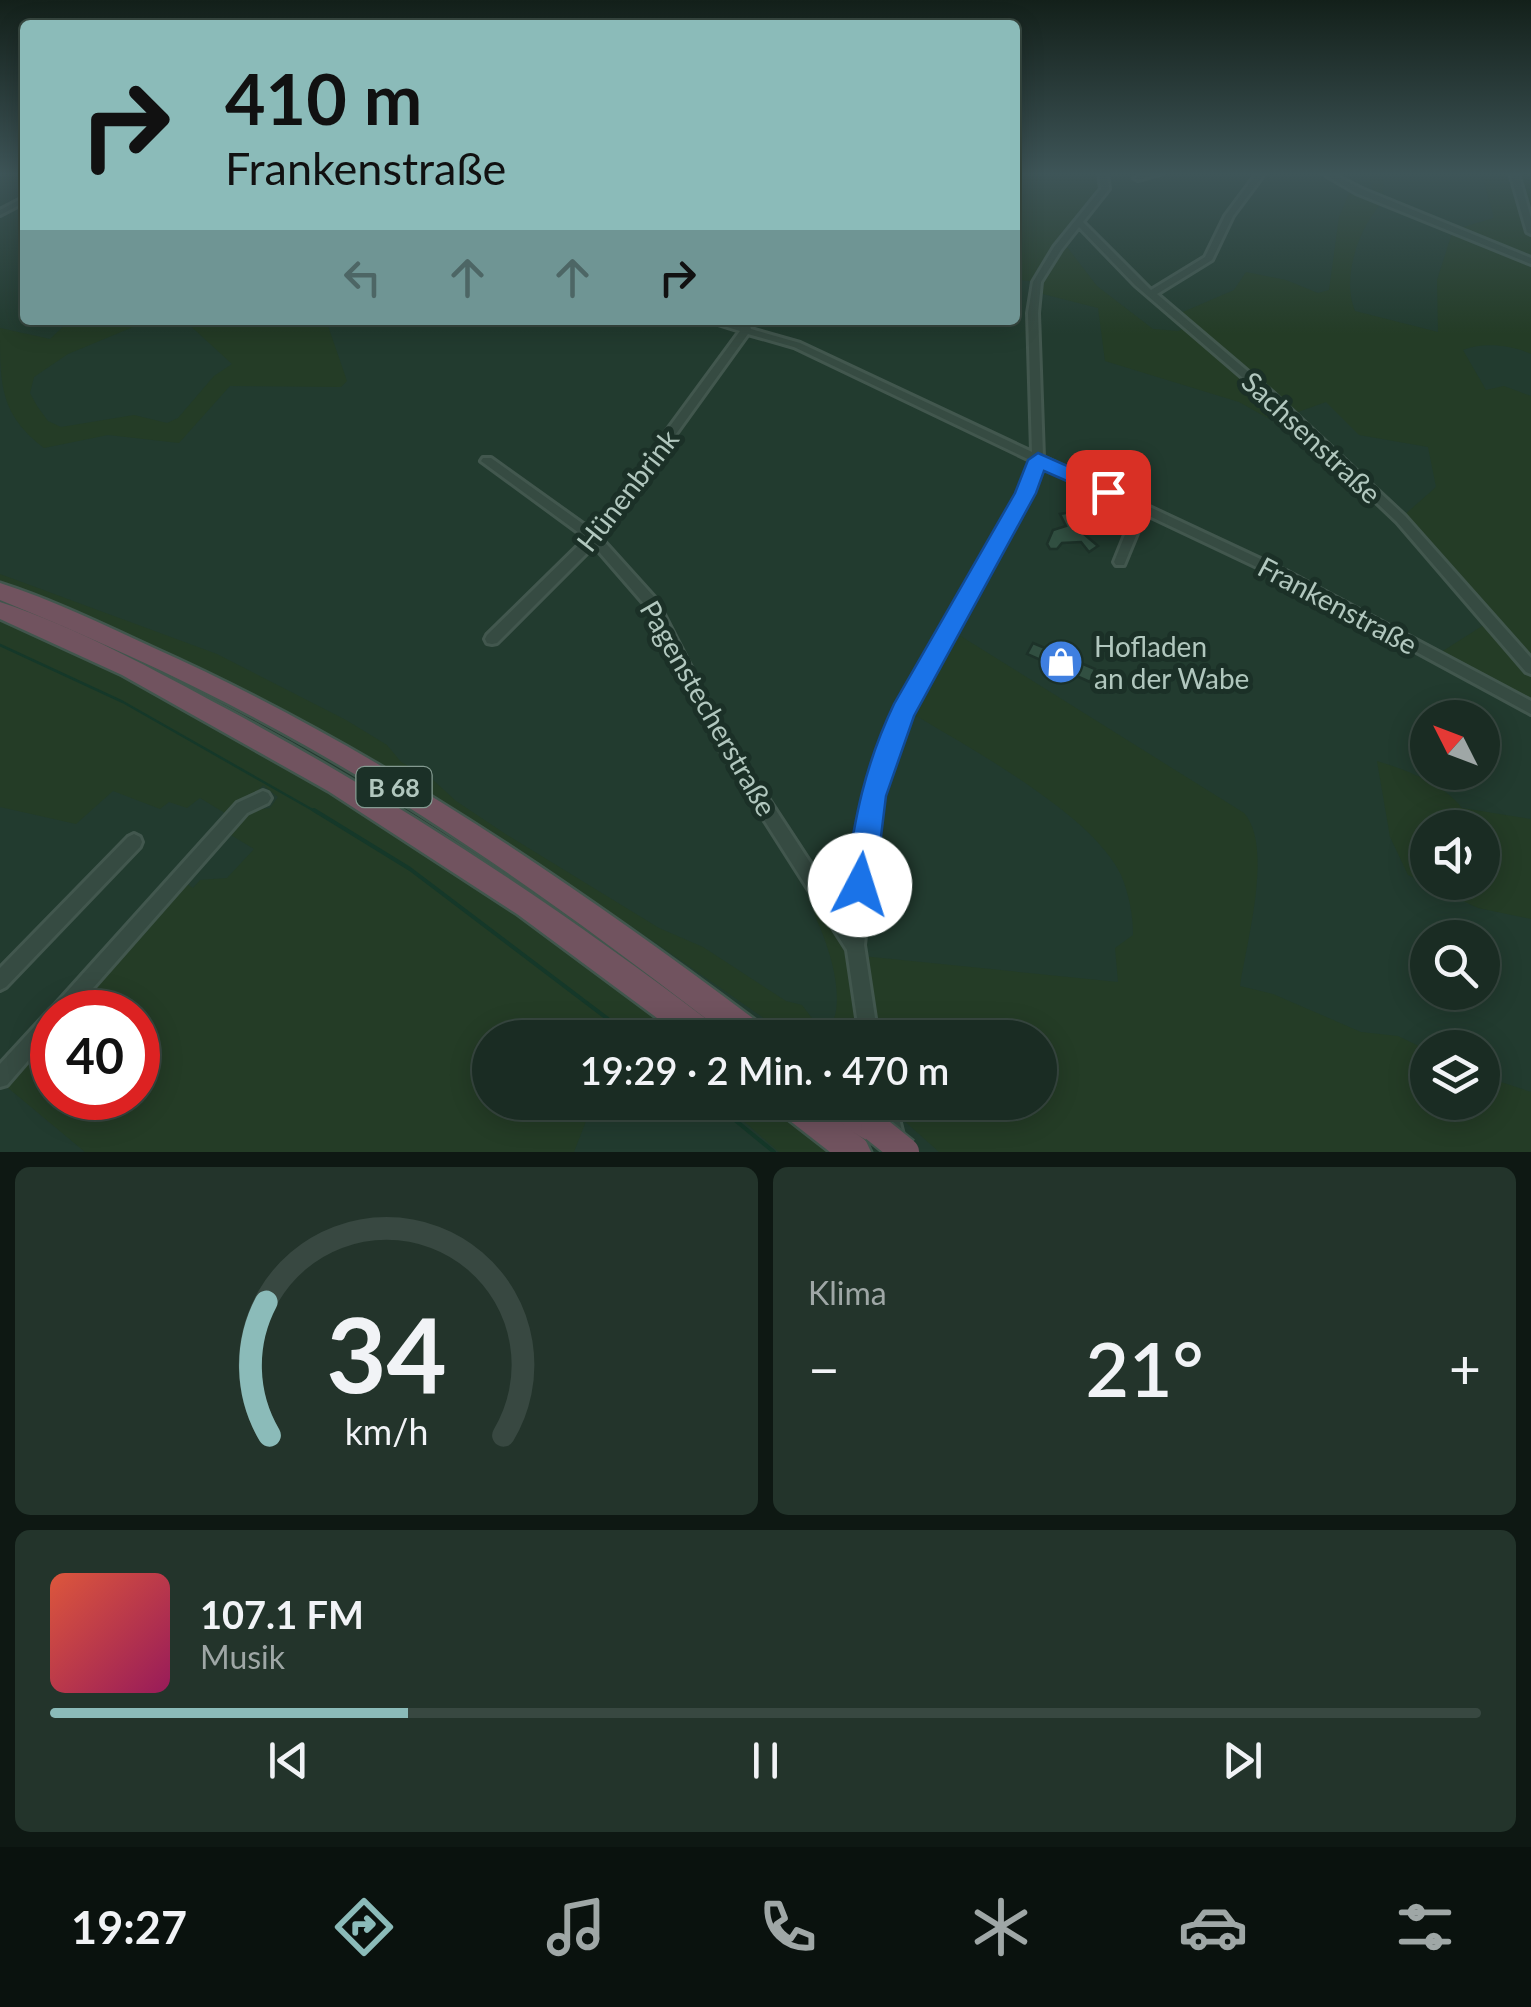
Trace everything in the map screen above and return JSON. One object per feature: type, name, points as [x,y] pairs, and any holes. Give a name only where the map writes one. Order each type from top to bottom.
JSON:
[{"type":"highway","name":"B 68","points":[[0,592],[184,673],[328,746],[654,960],[732,1020]]},
{"type":"highway","name":"B 68","points":[[0,610],[150,680],[315,767],[434,840],[685,1020]]},
{"type":"highway","points":[[847,1120],[872,1128],[901,1152]]},
{"type":"street","points":[[866,1020],[854,945],[866,825],[891,740],[1025,493],[1038,460],[1035,292],[1041,272],[1075,227]]},
{"type":"street","name":"Sachsenstraße","points":[[1084,227],[1151,294],[1268,394],[1401,519],[1531,668]]},
{"type":"street","points":[[1151,294],[1209,258],[1224,227]]},
{"type":"street","points":[[1447,227],[1531,261]]},
{"type":"street","name":"Frankenstraße","points":[[732,325],[797,345],[1282,574],[1531,708]]},
{"type":"street","name":"Hünenbrink","points":[[492,639],[594,538],[746,328]]},
{"type":"street","name":"Pagenstecherstraße","points":[[487,460],[594,538],[651,603],[719,736],[854,945]]},
{"type":"street","points":[[1120,562],[1142,508]]},
{"type":"street","points":[[80,990],[242,808],[262,798]]},
{"type":"street","points":[[0,981],[134,842]]},
{"type":"street","points":[[0,1078],[30,1045]]},
{"type":"green space","points":[[1075,227],[1061,245],[1067,247],[1097,286],[1153,329],[1178,331],[1189,326],[1176,315],[1234,290],[1246,272],[1286,280],[1318,293],[1329,290],[1338,227],[1366,227],[1351,268],[1355,311],[1438,332],[1437,280],[1453,230],[1531,227],[1531,354],[1497,346],[1463,350],[1486,390],[1504,386],[1531,396],[1531,660],[1402,517],[1436,487],[1428,447],[1359,435],[1326,402],[1273,421],[1239,402],[1105,361],[1098,308],[1035,292],[1036,282],[1020,280],[1022,228]]},
{"type":"green space","points":[[65,325],[138,325],[68,354],[34,377],[30,393],[37,406],[48,421],[61,427],[134,415],[167,423],[178,418],[214,376],[232,364],[189,325],[328,325],[347,381],[341,387],[230,386],[179,443],[108,435],[44,448],[19,423],[6,397],[0,328],[50,339]]},
{"type":"green space","points":[[0,574],[217,654],[346,720],[387,745],[401,762],[431,778],[456,801],[507,835],[659,928],[703,947],[786,1001],[802,1005],[813,1020],[766,1020],[631,926],[298,723],[182,661],[0,581]]},
{"type":"green space","points":[[0,619],[201,716],[299,769],[471,878],[668,1020],[472,1020],[472,1120],[586,1120],[574,1152],[85,1152],[47,1120],[160,1120],[160,990],[86,990],[184,882],[193,888],[200,880],[227,878],[254,849],[226,832],[247,811],[270,808],[278,797],[263,785],[233,818],[200,798],[187,808],[169,802],[160,809],[113,791],[76,824],[0,807]]},
{"type":"green space","points":[[1490,621],[1531,667],[1531,709],[1435,656]]},
{"type":"green space","points":[[951,630],[1244,813],[1253,828],[1258,871],[1240,986],[1273,994],[1361,1032],[1398,1036],[1410,1042],[1410,1120],[1500,1120],[1500,1082],[1531,1092],[1531,1152],[939,1152],[903,1120],[1057,1120],[1057,1020],[871,1020],[862,956],[1118,982],[1115,948],[1133,935],[1121,875],[1084,829],[1026,783],[908,711]]},
{"type":"green space","points":[[1377,761],[1410,772],[1410,790],[1441,790],[1462,808],[1475,810],[1410,810],[1408,875],[1390,837]]},
{"type":"green space","points":[[1500,814],[1531,819],[1531,919],[1478,908],[1461,900],[1500,900]]},
{"type":"green space","points":[[815,897],[844,949],[855,1020],[833,1020],[836,987],[831,959],[814,912]]},
{"type":"green space","points":[[30,1051],[30,1106],[1,1082]]},
{"type":"green space","points":[[742,1120],[800,1120],[841,1152],[779,1152]]},
{"type":"building","points":[[1077,511],[1091,522],[1078,529],[1098,546],[1089,552],[1081,542],[1062,543],[1057,549],[1050,549],[1047,544],[1053,530],[1066,526],[1060,514]]},
{"type":"building","name":"Hofladen an der Wabe","points":[[1033,643],[1095,669],[1090,682],[1027,654]]},
{"type":"waterway","points":[[0,645],[123,702],[318,813]]},
{"type":"waterway","points":[[314,810],[410,869],[609,1020]]},
{"type":"waterway","points":[[735,1120],[774,1152]]},
{"type":"place","name":"Hofladen an der Wabe","points":[[1061,662]]},
{"type":"route","points":[[860,885],[872,796],[891,740],[1025,493],[1038,460],[1108,492]]}]
